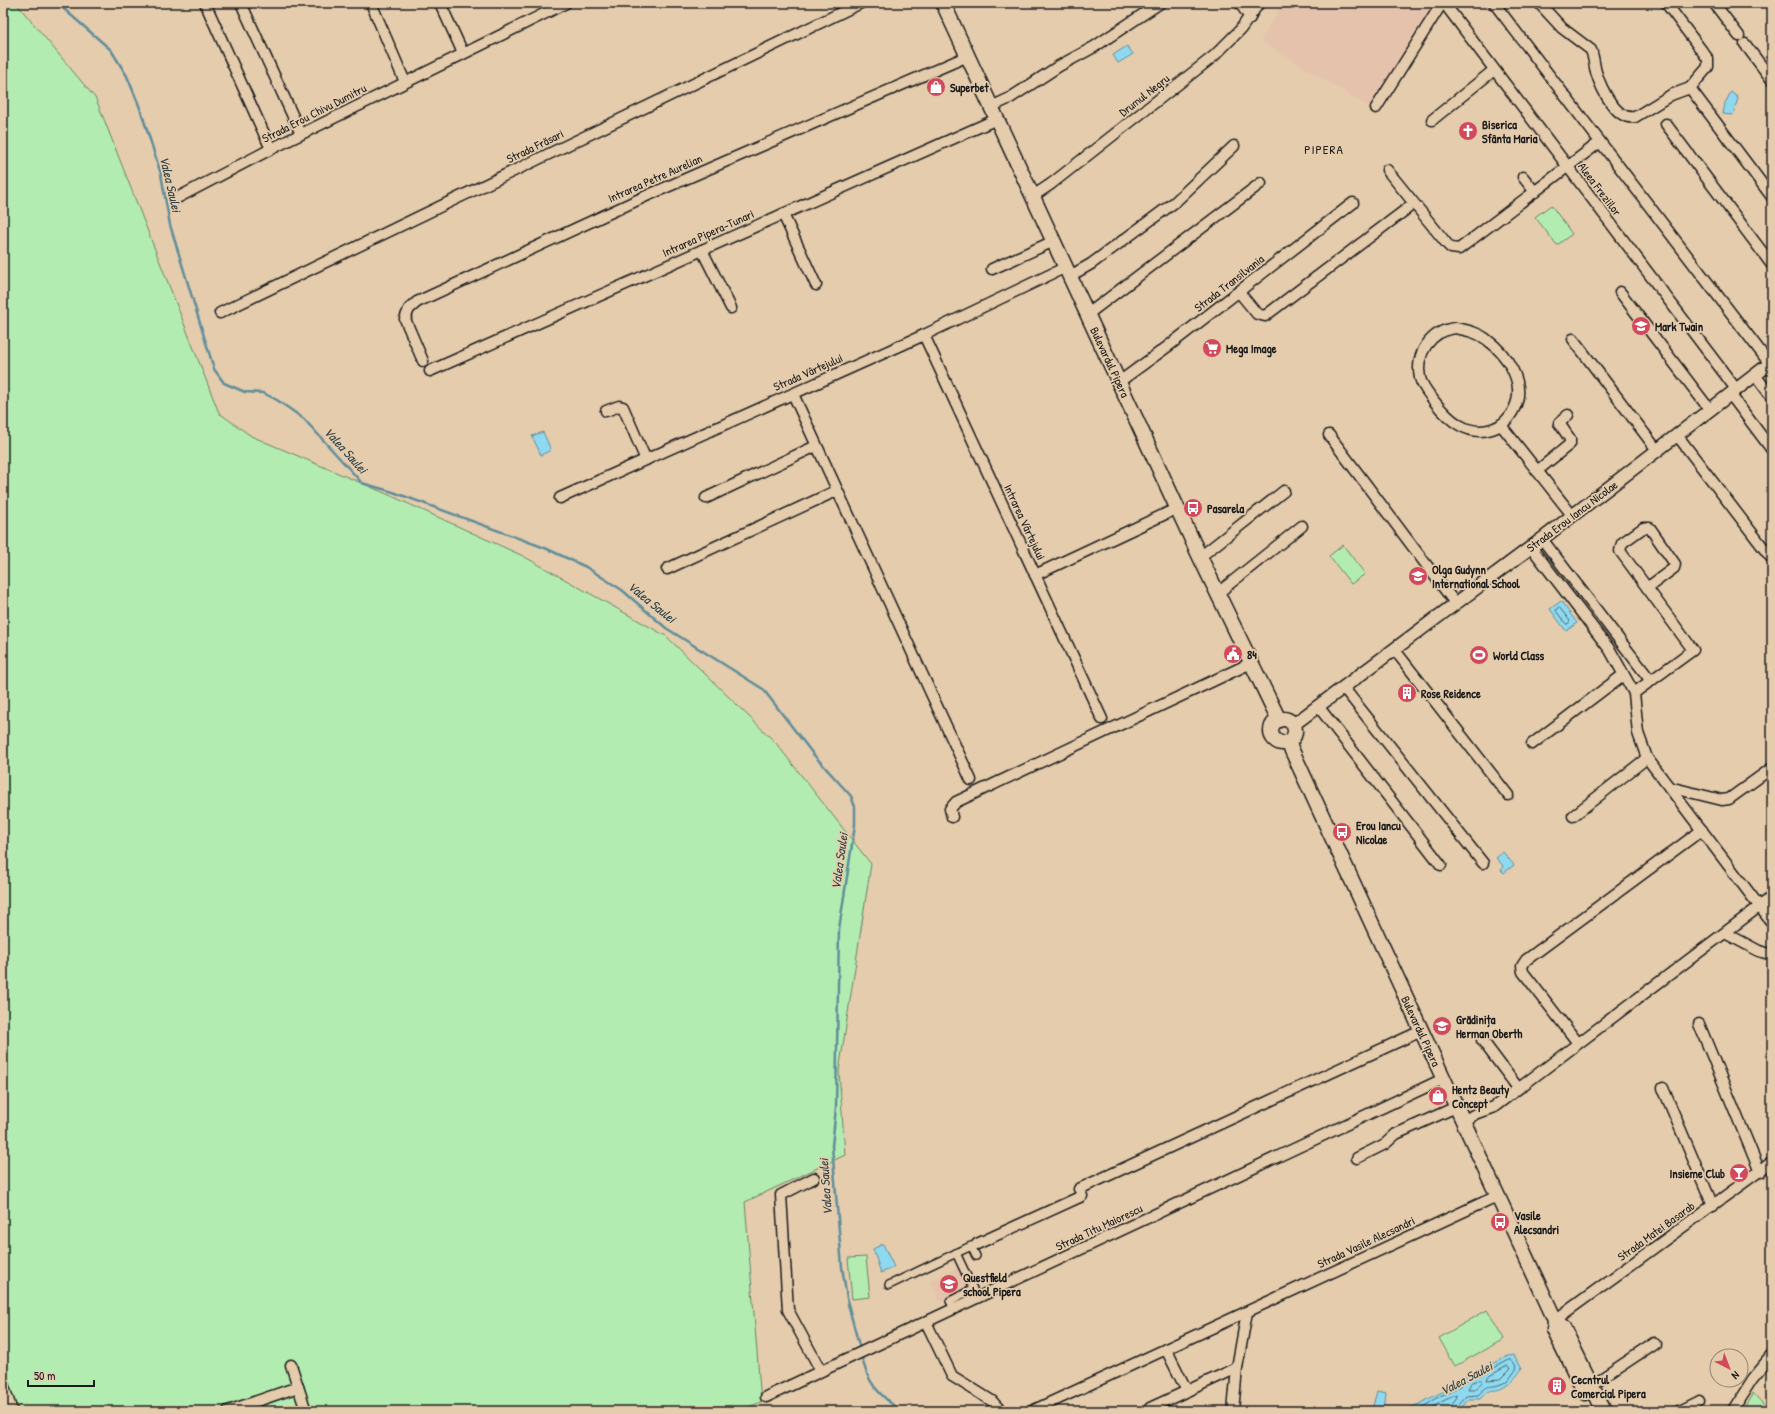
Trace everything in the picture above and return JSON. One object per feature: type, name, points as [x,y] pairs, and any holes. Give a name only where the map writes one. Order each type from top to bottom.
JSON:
[{"type":"main road","name":"Bulevardul Pipera","points":[[944,3],[1200,557],[1279,720]]},
{"type":"main road","points":[[1279,720],[1287,720],[1293,725],[1295,734],[1288,742],[1280,742],[1272,736],[1273,725],[1279,720]]},
{"type":"main road","name":"Bulevardul Pipera","points":[[1288,742],[1462,1122],[1555,1320],[1563,1326],[1604,1411]]},
{"type":"main road","name":"Bulevardul Pipera","points":[[1555,1320],[1554,1330],[1594,1411]]},
{"type":"street","points":[[205,3],[272,149]]},
{"type":"street","points":[[241,3],[301,134]]},
{"type":"street","points":[[370,3],[405,82]]},
{"type":"street","points":[[440,3],[463,53]]},
{"type":"street","name":"Strada Erou Chivu Dumitru","points":[[178,198],[301,134],[566,3]]},
{"type":"street","name":"Strada Frăsari","points":[[220,313],[861,3]]},
{"type":"street","name":"Intrarea Pipera-Tunari","points":[[430,371],[783,214],[994,113],[1010,98],[1059,66],[1094,47],[1160,3]]},
{"type":"street","points":[[1240,3],[1250,18]]},
{"type":"street","name":"Drumul Negru","points":[[1033,196],[1051,184],[1209,60],[1240,30],[1250,18],[1259,3]]},
{"type":"street","points":[[1376,108],[1443,3]]},
{"type":"street","name":"Aleea Freziilor","points":[[1443,3],[1733,392],[1772,450]]},
{"type":"street","points":[[1494,3],[1771,363]]},
{"type":"street","points":[[1539,3],[1562,28],[1591,50],[1602,88],[1622,115],[1630,118],[1635,117],[1671,94],[1690,88],[1708,67],[1708,59],[1666,3]]},
{"type":"street","points":[[1714,3],[1772,80]]},
{"type":"street","name":"Intrarea Petre Aurelian","points":[[423,361],[405,319],[409,309],[417,302],[644,197],[968,56]]},
{"type":"street","points":[[1432,120],[1494,70]]},
{"type":"street","points":[[1690,88],[1772,197]]},
{"type":"street","points":[[1666,124],[1772,265]]},
{"type":"street","points":[[1387,170],[1447,244],[1455,249],[1463,248],[1600,142]]},
{"type":"street","name":"Strada Vârtejului","points":[[560,498],[924,335],[1068,272],[1091,264],[1175,202],[1234,146]]},
{"type":"street","points":[[1523,177],[1535,192]]},
{"type":"street","points":[[1088,314],[1260,183]]},
{"type":"street","name":"Strada Transilvania","points":[[1119,382],[1239,292],[1353,203]]},
{"type":"street","points":[[1239,292],[1257,314],[1265,316],[1408,208]]},
{"type":"street","points":[[783,214],[816,285]]},
{"type":"street","points":[[992,269],[1054,240]]},
{"type":"street","points":[[702,250],[730,308]]},
{"type":"street","points":[[1620,292],[1710,410]]},
{"type":"street","points":[[1455,328],[1472,332],[1491,343],[1506,360],[1515,377],[1518,396],[1513,412],[1501,425],[1485,431],[1467,429],[1448,417],[1428,394],[1420,376],[1421,356],[1425,346],[1438,332],[1455,328]]},
{"type":"street","name":"Intrarea Vârtejului","points":[[924,335],[1102,719]]},
{"type":"street","points":[[1573,339],[1657,450]]},
{"type":"street","name":"Strada Erou Iancu Nicolae","points":[[1293,725],[1542,539],[1771,363]]},
{"type":"street","points":[[1755,375],[1772,397]]},
{"type":"street","points":[[792,394],[971,780]]},
{"type":"street","points":[[606,411],[619,406],[623,407],[646,460]]},
{"type":"street","points":[[1537,470],[1570,444],[1570,439],[1559,423],[1568,415]]},
{"type":"street","points":[[1501,425],[1572,515]]},
{"type":"street","points":[[1329,435],[1455,603]]},
{"type":"street","points":[[1677,435],[1772,559]]},
{"type":"street","points":[[706,498],[816,446]]},
{"type":"street","points":[[667,568],[836,491]]},
{"type":"street","points":[[1200,557],[1284,491]]},
{"type":"street","points":[[1035,574],[1178,508]]},
{"type":"street","points":[[1218,593],[1302,526]]},
{"type":"street","points":[[1634,693],[1693,650],[1620,551],[1622,543],[1646,527],[1650,528],[1675,564],[1674,568],[1648,588]]},
{"type":"street","points":[[1542,539],[1651,681]]},
{"type":"street","points":[[1531,547],[1610,650],[1634,693],[1638,733],[1647,758],[1772,923]]},
{"type":"street","points":[[1394,649],[1508,795]]},
{"type":"street","points":[[952,817],[950,809],[956,802],[1252,663]]},
{"type":"street","points":[[1532,744],[1623,675]]},
{"type":"street","points":[[1343,687],[1483,863]]},
{"type":"street","points":[[1318,706],[1440,865]]},
{"type":"street","points":[[1573,816],[1647,758]]},
{"type":"street","points":[[1669,787],[1722,800],[1729,799],[1772,768]]},
{"type":"street","points":[[1578,1043],[1523,972],[1522,966],[1532,956],[1702,830]]},
{"type":"street","points":[[1462,1122],[1478,1113],[1491,1100],[1514,1090],[1772,897]]},
{"type":"street","points":[[1725,933],[1759,951],[1772,955]]},
{"type":"street","points":[[1699,1024],[1760,1172]]},
{"type":"street","points":[[977,1244],[1081,1192],[1420,1031]]},
{"type":"street","points":[[1482,1040],[1514,1090]]},
{"type":"street","name":"Strada Titu Maiorescu","points":[[766,1397],[1443,1079]]},
{"type":"street","points":[[1663,1088],[1713,1206]]},
{"type":"street","points":[[1357,1158],[1385,1144],[1396,1134],[1456,1107]]},
{"type":"street","name":"Strada Matei Basarab","points":[[1555,1320],[1772,1162]]},
{"type":"street","points":[[814,1178],[781,1195],[788,1310],[821,1371]]},
{"type":"street","name":"Strada Vasile Alecsandri","points":[[1032,1411],[1497,1196]]},
{"type":"street","points":[[889,1285],[971,1246],[976,1256]]},
{"type":"street","points":[[954,1309],[950,1301],[973,1289],[956,1254]]},
{"type":"street","points":[[1233,1411],[1237,1368],[1247,1312]]},
{"type":"street","points":[[926,1322],[952,1376],[992,1401],[1000,1411]]},
{"type":"street","points":[[1592,1385],[1655,1343]]},
{"type":"street","points":[[1166,1349],[1187,1391]]},
{"type":"street","points":[[1732,1411],[1753,1378],[1772,1355]]},
{"type":"street","points":[[290,1366],[306,1411]]},
{"type":"street","points":[[1150,1408],[1237,1368]]},
{"type":"street","points":[[3,1384],[12,1411]]},
{"type":"street","points":[[228,1411],[298,1387]]},
{"type":"street","points":[[1679,1411],[1699,1401]]},
{"type":"shaded area","points":[[1283,3],[1434,3],[1369,107],[1261,41]]},
{"type":"shaded area","name":"Questfield school Pipera","points":[[959,1267],[969,1287],[940,1301],[930,1281]]},
{"type":"green space","points":[[3,3],[16,3],[96,99],[219,413],[251,436],[387,494],[523,556],[666,636],[775,742],[871,864],[839,1071],[845,1155],[745,1202],[761,1402],[738,1411],[3,1411]]},
{"type":"green space","points":[[1551,205],[1572,234],[1557,245],[1535,217]]},
{"type":"green space","points":[[1343,545],[1365,574],[1351,584],[1329,556]]},
{"type":"green space","points":[[866,1257],[870,1297],[852,1299],[848,1258]]},
{"type":"green space","points":[[1487,1310],[1504,1339],[1455,1366],[1439,1338]]},
{"type":"green space","points":[[1754,1392],[1771,1411],[1743,1411]]},
{"type":"water","points":[[1127,46],[1133,54],[1118,63],[1113,55]]},
{"type":"water","points":[[1731,92],[1738,98],[1733,115],[1723,114],[1725,103]]},
{"type":"water","points":[[543,432],[551,450],[541,455],[532,436]]},
{"type":"water","points":[[1561,601],[1577,623],[1566,631],[1550,609]]},
{"type":"water","points":[[1503,852],[1514,865],[1504,873],[1501,870],[1504,867],[1496,858]]},
{"type":"water","points":[[883,1244],[894,1267],[881,1273],[873,1249]]},
{"type":"water","points":[[1514,1355],[1522,1369],[1512,1381],[1500,1389],[1488,1392],[1480,1399],[1468,1399],[1458,1411],[1405,1411],[1454,1386],[1465,1376],[1481,1370],[1508,1356]]},
{"type":"water","points":[[1377,1391],[1386,1393],[1384,1411],[1294,1411],[1332,1406],[1367,1409],[1373,1406]]},
{"type":"waterway","name":"Valea Saulei","points":[[57,3],[111,50],[127,76],[140,108],[161,174],[170,225],[214,369],[224,383],[245,392],[263,393],[277,400],[304,419],[362,483],[393,492],[545,548],[586,567],[622,590],[666,628],[763,689],[813,754],[851,796],[855,807],[855,825],[839,929],[836,1108],[832,1146],[842,1267],[848,1304],[860,1349]]},
{"type":"waterway","name":"Valea Saulei","points":[[861,1354],[870,1381],[874,1387],[900,1411]]},
{"type":"place","name":"Superbet","points":[[936,87]]},
{"type":"place","name":"Biserica Sfânta Maria","points":[[1468,131]]},
{"type":"place","name":"Mark Twain","points":[[1641,326]]},
{"type":"place","name":"Mega Image","points":[[1212,348]]},
{"type":"place","name":"Pasarela","points":[[1193,508]]},
{"type":"place","name":"Olga Gudynn International School","points":[[1418,576]]},
{"type":"place","name":"84","points":[[1233,654]]},
{"type":"place","name":"World Class","points":[[1479,655]]},
{"type":"place","name":"Rose Reidence","points":[[1407,693]]},
{"type":"place","name":"Erou Iancu Nicolae","points":[[1342,832]]},
{"type":"place","name":"Grădinița Herman Oberth","points":[[1442,1026]]},
{"type":"place","name":"Hentz Beauty Concept","points":[[1438,1096]]},
{"type":"place","name":"Insieme Club","points":[[1739,1173]]},
{"type":"place","name":"Vasile Alecsandri","points":[[1500,1222]]},
{"type":"place","name":"Questfield school Pipera","points":[[949,1284]]},
{"type":"place","name":"Cecntrul Comercial Pipera","points":[[1557,1386]]},
{"type":"district","name":"PIPERA","points":[[1324,149]]}]
